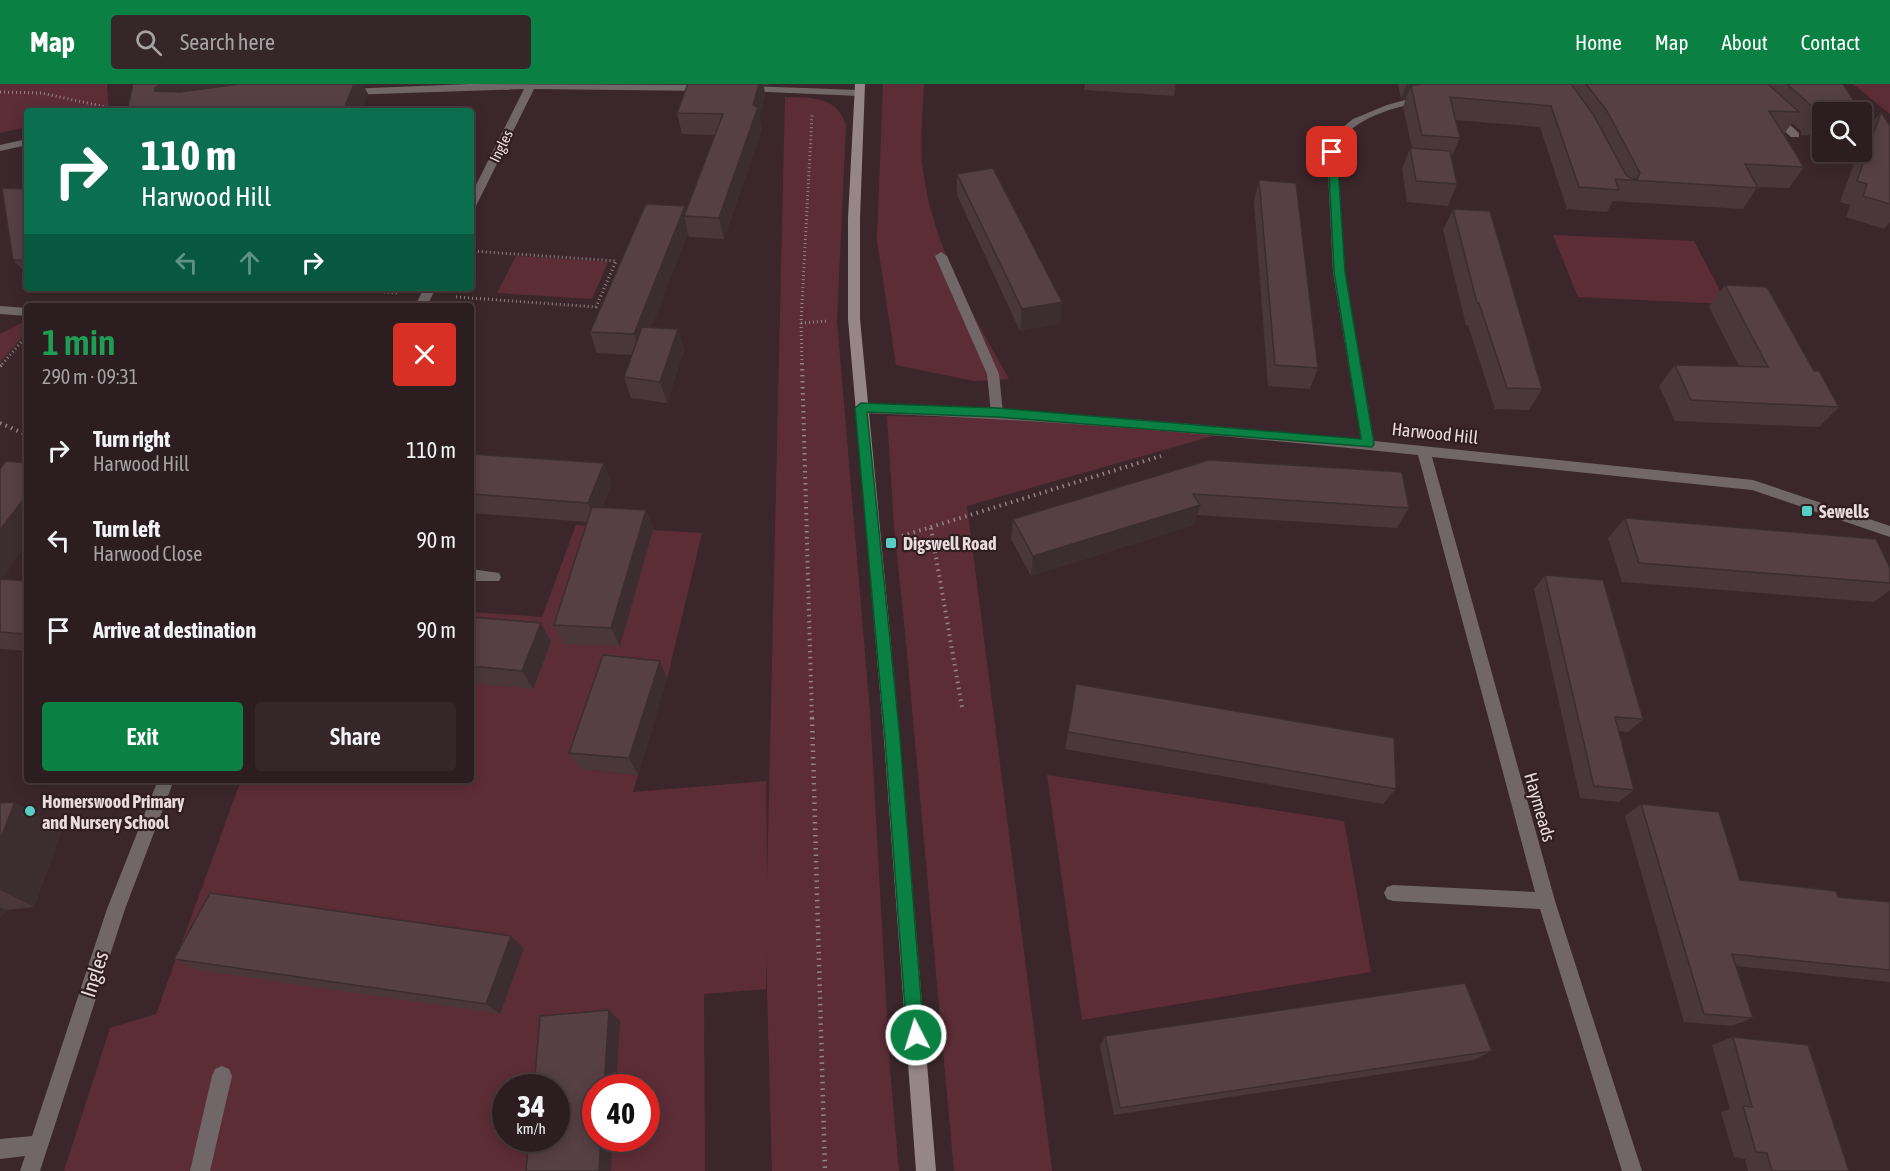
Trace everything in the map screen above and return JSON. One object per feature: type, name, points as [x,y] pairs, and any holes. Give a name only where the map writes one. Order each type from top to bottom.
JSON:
[{"type":"street","points":[[336,92],[427,86],[531,85],[717,89]]},
{"type":"street","name":"Ingles","points":[[474,200],[531,85]]},
{"type":"street","points":[[740,89],[813,91],[860,88],[854,218],[854,320],[892,739],[926,1171]]},
{"type":"street","points":[[1368,444],[1340,272],[1332,152],[1339,136],[1372,114],[1405,102],[1432,96]]},
{"type":"street","points":[[1763,106],[1795,135]]},
{"type":"street","points":[[0,148],[24,142]]},
{"type":"street","points":[[941,256],[993,374],[997,412]]},
{"type":"street","points":[[0,310],[24,312]]},
{"type":"street","name":"Harwood Hill","points":[[861,408],[997,412],[1368,444],[1753,485],[1890,532]]},
{"type":"street","name":"Haymeads","points":[[1423,450],[1546,901],[1632,1171]]},
{"type":"street","points":[[474,575],[494,577]]},
{"type":"street","name":"Ingles","points":[[30,1171],[116,909],[165,783]]},
{"type":"street","points":[[1393,893],[1546,901]]},
{"type":"street","points":[[200,1171],[222,1076]]},
{"type":"street","points":[[0,1149],[38,1145]]},
{"type":"path","points":[[813,91],[801,323],[825,1171]]},
{"type":"path","points":[[0,92],[41,93],[106,108]]},
{"type":"path","points":[[367,291],[596,307],[616,261],[474,251]]},
{"type":"path","points":[[801,323],[837,321]]},
{"type":"path","points":[[0,366],[24,339]]},
{"type":"path","points":[[0,423],[24,434]]},
{"type":"path","points":[[874,545],[1171,453]]},
{"type":"path","points":[[931,528],[962,707]]},
{"type":"shaded area","points":[[0,84],[107,84],[109,108],[24,108],[24,128],[0,133]]},
{"type":"shaded area","points":[[883,84],[924,84],[922,162],[926,191],[934,220],[954,275],[1009,379],[974,381],[896,365],[877,240]]},
{"type":"shaded area","points":[[1853,84],[1890,84],[1890,114]]},
{"type":"shaded area","points":[[785,97],[822,100],[836,109],[846,125],[837,321],[870,712],[890,1070],[899,1171],[772,1171],[766,951],[766,989],[704,994],[705,1171],[64,1171],[110,1028],[156,1014],[240,783],[474,783],[474,612],[542,617],[576,525],[702,533],[667,679],[612,674],[580,769],[638,775],[633,792],[766,781],[767,881]]},
{"type":"shaded area","points":[[1553,235],[1694,241],[1727,304],[1578,297]]},
{"type":"shaded area","points":[[516,256],[608,262],[592,299],[497,293]]},
{"type":"shaded area","points":[[24,322],[24,335],[0,362],[0,334]]},
{"type":"shaded area","points":[[887,416],[991,418],[1220,434],[967,506],[1052,1171],[954,1171],[894,527]]},
{"type":"shaded area","points":[[1047,775],[1344,821],[1371,972],[1082,1020]]},
{"type":"building","points":[[133,84],[161,84],[155,88],[155,91],[180,92],[239,84],[354,84],[344,108],[128,108]]},
{"type":"building","points":[[688,84],[759,84],[753,105],[758,107],[719,218],[684,216],[723,114],[677,113]]},
{"type":"building","points":[[1421,84],[1571,84],[1593,114],[1626,175],[1637,179],[1640,173],[1607,111],[1586,84],[1768,84],[1799,112],[1769,111],[1804,167],[1745,164],[1758,188],[1615,179],[1619,190],[1579,187],[1551,106],[1450,97],[1460,138],[1422,135],[1411,86]]},
{"type":"building","points":[[1787,84],[1843,84],[1855,102],[1812,102],[1812,106]]},
{"type":"building","points":[[1881,112],[1890,126],[1890,204],[1863,196],[1867,184],[1857,181],[1864,162],[1872,162],[1872,138]]},
{"type":"building","points":[[1410,148],[1450,151],[1457,184],[1416,181]]},
{"type":"building","points":[[993,168],[1062,302],[1022,309],[957,174]]},
{"type":"building","points":[[1259,180],[1296,183],[1318,368],[1275,365]]},
{"type":"building","points":[[2,188],[24,189],[24,260],[13,260]]},
{"type":"building","points":[[646,204],[685,206],[634,334],[590,332]]},
{"type":"building","points":[[1453,209],[1490,211],[1542,389],[1507,388],[1479,303],[1477,303]]},
{"type":"building","points":[[1725,285],[1767,287],[1814,371],[1819,371],[1839,407],[1691,400],[1675,365],[1768,367]]},
{"type":"building","points":[[642,327],[678,329],[660,382],[624,377]]},
{"type":"building","points":[[474,454],[604,463],[588,503],[474,494]]},
{"type":"building","points":[[1209,460],[1402,472],[1409,508],[1193,494],[1200,505],[1033,556],[1013,519]]},
{"type":"building","points":[[6,461],[24,463],[24,499],[0,530],[0,469]]},
{"type":"building","points":[[592,507],[646,510],[611,628],[554,625]]},
{"type":"building","points":[[1625,518],[1876,539],[1890,568],[1890,583],[1639,563]]},
{"type":"building","points":[[1545,575],[1603,580],[1643,719],[1615,717],[1634,790],[1594,786]]},
{"type":"building","points":[[0,579],[24,581],[24,634],[0,632]]},
{"type":"building","points":[[474,617],[541,623],[522,671],[474,666]]},
{"type":"building","points":[[603,655],[660,661],[629,758],[569,753]]},
{"type":"building","points":[[1076,684],[1394,738],[1396,789],[1068,732]]},
{"type":"building","points":[[15,802],[0,840],[0,803]]},
{"type":"building","points":[[1641,804],[1719,812],[1740,880],[1836,891],[1838,897],[1890,902],[1890,970],[1732,954],[1753,1018],[1704,1014]]},
{"type":"building","points":[[210,893],[511,936],[486,1004],[174,959]]},
{"type":"building","points":[[1465,983],[1492,1051],[1120,1108],[1105,1036]]},
{"type":"building","points":[[609,1010],[605,1074],[582,1074],[582,1152],[600,1152],[599,1171],[526,1171],[528,1152],[570,1152],[570,1074],[535,1074],[540,1016]]},
{"type":"building","points":[[1733,1037],[1808,1045],[1849,1171],[1772,1171],[1767,1153],[1756,1152],[1743,1106],[1752,1107]]},
{"type":"place","name":"Sewells","points":[[1807,511]]},
{"type":"place","name":"Digswell Road","points":[[891,543]]},
{"type":"place","name":"Homerswood Primary and Nursery School","points":[[30,811]]},
{"type":"route","points":[[916,1035],[892,739],[861,408],[997,412],[1368,444],[1340,272],[1332,152]]}]
